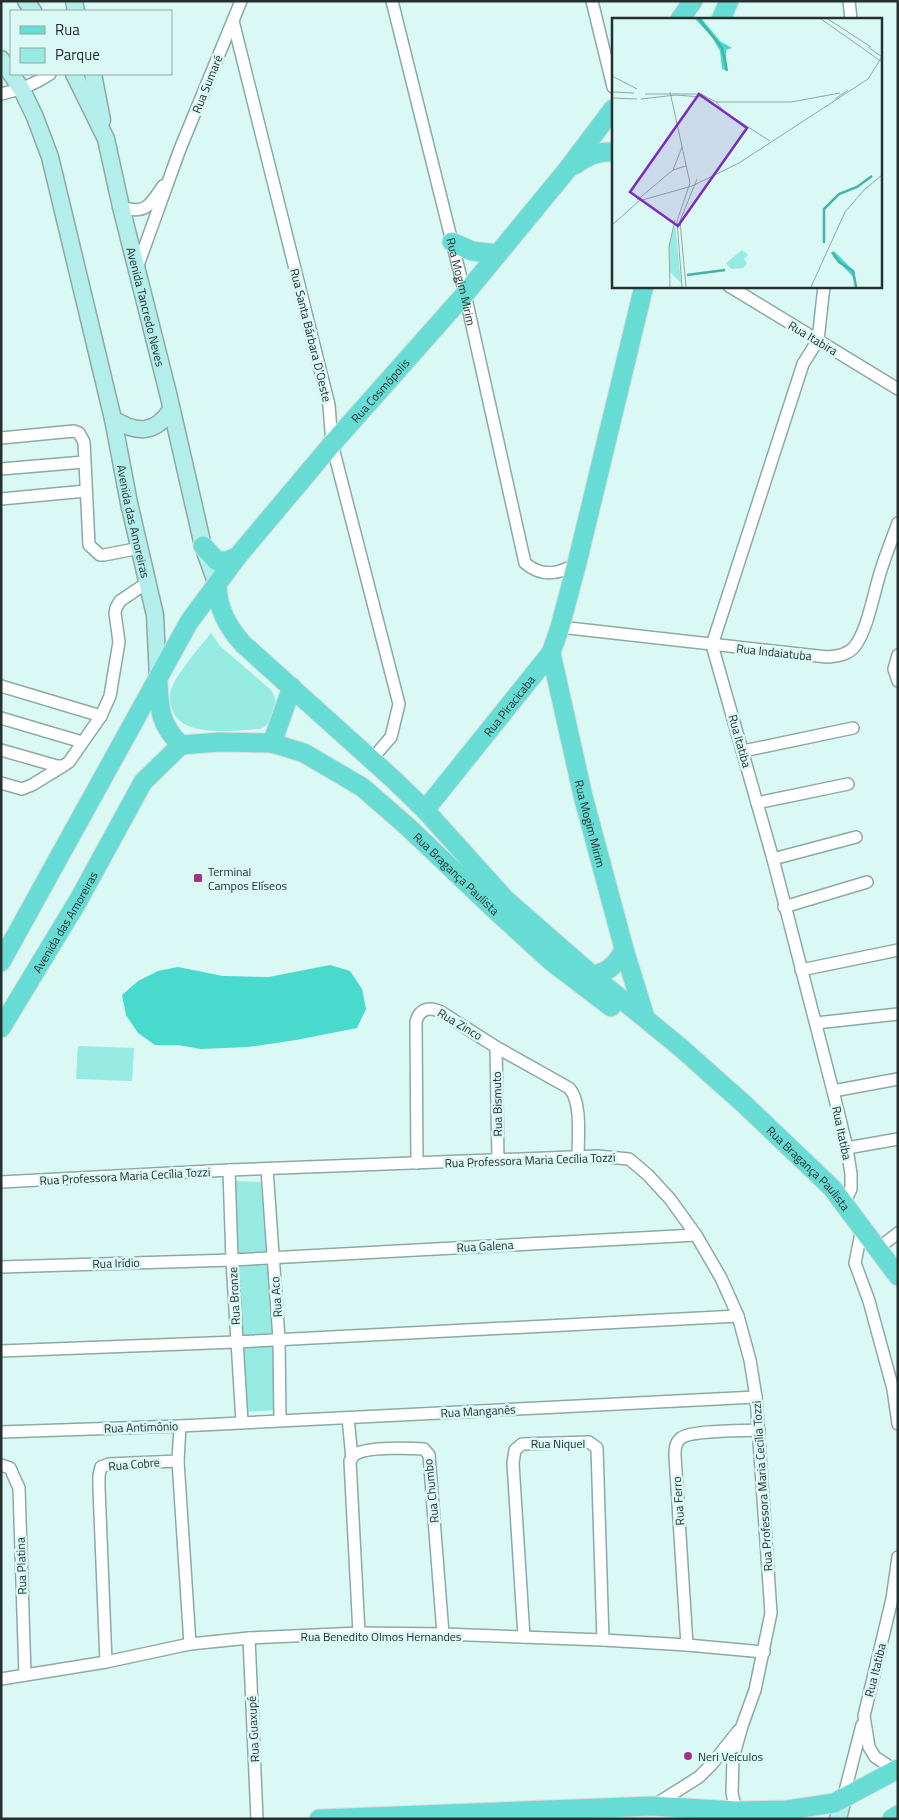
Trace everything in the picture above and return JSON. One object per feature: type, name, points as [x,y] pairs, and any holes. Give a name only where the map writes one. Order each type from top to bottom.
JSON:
[{"type":"main road","points":[[721,18],[729,1]]},
{"type":"main road","name":"Avenida das Amoreiras","points":[[1,59],[10,72]]},
{"type":"main road","name":"Avenida das Amoreiras","points":[[12,75],[22,90],[35,117],[50,157],[113,419],[155,615],[158,679]]},
{"type":"main road","name":"Avenida Tancredo Neves","points":[[74,75],[106,139],[203,546],[216,585]]},
{"type":"main road","points":[[93,75],[106,139]]},
{"type":"main road","name":"Rua Cosmópolis","points":[[158,679],[189,622],[237,557],[332,444],[465,294],[567,170],[612,110]]},
{"type":"main road","points":[[567,170],[593,154],[603,151],[612,152]]},
{"type":"main road","points":[[452,242],[472,251],[498,254]]},
{"type":"main road","name":"Rua Piracicaba","points":[[425,810],[551,654],[577,563],[644,288]]},
{"type":"main road","points":[[113,419],[125,427],[139,430],[152,428],[165,418],[171,410]]},
{"type":"main road","points":[[203,546],[218,561],[226,561],[237,557]]},
{"type":"main road","points":[[216,585],[219,605],[234,635],[372,759],[425,810]]},
{"type":"main road","name":"Rua Mogim Mirim","points":[[551,654],[583,796],[644,1017]]},
{"type":"main road","points":[[158,679],[158,702],[164,723],[181,745]]},
{"type":"main road","points":[[1,962],[6,940],[158,679]]},
{"type":"main road","points":[[272,743],[292,687]]},
{"type":"main road","name":"Rua Bragança Paulista","points":[[181,745],[219,742],[272,743],[304,753],[362,787],[408,827],[494,910],[564,971],[639,1028],[707,1071]]},
{"type":"main road","name":"Avenida das Amoreiras","points":[[1,1028],[78,902],[143,782],[181,745]]},
{"type":"main road","name":"Rua Bragança Paulista","points":[[425,810],[506,900],[593,976],[707,1071],[832,1188],[898,1276]]},
{"type":"main road","points":[[564,971],[577,975],[593,976],[604,973],[619,960],[624,949]]},
{"type":"main road","points":[[319,1819],[652,1806],[726,1815],[776,1813],[834,1803],[896,1769]]},
{"type":"main road","points":[[838,1819],[843,1798]]},
{"type":"main road","points":[[619,1818],[652,1806]]},
{"type":"main road","points":[[892,1819],[898,1815]]},
{"type":"street","name":"Rua Sumaré","points":[[137,268],[180,149],[241,1]]},
{"type":"street","name":"Rua Mogim Mirim","points":[[392,1],[465,294],[525,563],[531,569],[553,573],[561,572],[577,563]]},
{"type":"street","points":[[592,1],[612,82]]},
{"type":"street","points":[[849,1],[851,18]]},
{"type":"street","name":"Rua Santa Bárbara D'Oeste","points":[[233,21],[329,405],[332,444],[398,704],[391,737],[372,759]]},
{"type":"street","points":[[1,94],[32,86],[48,75]]},
{"type":"street","name":"Rua Sumaré","points":[[121,207],[139,210],[151,204],[174,168]]},
{"type":"street","name":"Rua Itabira","points":[[732,288],[898,389]]},
{"type":"street","points":[[712,645],[803,364],[818,340],[824,288]]},
{"type":"street","points":[[1,438],[74,431],[79,433],[84,439],[88,540],[94,551],[100,555],[109,556],[140,548]]},
{"type":"street","points":[[1,469],[84,462]]},
{"type":"street","points":[[1,499],[86,491]]},
{"type":"street","name":"Rua Indaiatuba","points":[[560,627],[827,657],[840,656],[854,647],[864,628],[898,523]]},
{"type":"street","points":[[1,783],[22,789],[32,785],[69,762],[101,716],[110,696],[119,642],[116,608],[120,601],[148,582]]},
{"type":"street","name":"Rua Itatiba","points":[[712,645],[773,859],[847,1148],[850,1189],[844,1203]]},
{"type":"street","points":[[898,655],[894,669],[898,681]]},
{"type":"street","points":[[1,686],[101,716]]},
{"type":"street","points":[[1,718],[82,742]]},
{"type":"street","points":[[743,751],[852,728]]},
{"type":"street","points":[[1,750],[63,766]]},
{"type":"street","points":[[757,803],[848,784]]},
{"type":"street","points":[[773,859],[856,837]]},
{"type":"street","points":[[784,907],[867,882]]},
{"type":"street","points":[[800,970],[898,950]]},
{"type":"street","name":"Rua Zinco","points":[[417,1163],[416,1022],[422,1010],[427,1008],[434,1008],[496,1047],[569,1088],[577,1101],[578,1157]]},
{"type":"street","points":[[816,1023],[898,1014]]},
{"type":"street","name":"Rua Bismuto","points":[[496,1047],[498,1160]]},
{"type":"street","points":[[833,1091],[898,1079]]},
{"type":"street","points":[[847,1148],[898,1139]]},
{"type":"street","name":"Rua Professora Maria Cecília Tozzi","points":[[1,1182],[229,1170],[578,1157],[614,1156],[629,1158],[670,1199],[696,1235],[721,1278],[738,1316],[750,1360],[756,1397],[770,1613],[764,1652],[755,1690],[742,1726],[732,1769],[732,1793],[726,1815]]},
{"type":"street","points":[[267,1169],[274,1256]]},
{"type":"street","name":"Rua Bronze","points":[[229,1170],[236,1342],[242,1422]]},
{"type":"street","points":[[832,1188],[842,1184],[850,1174]]},
{"type":"street","points":[[862,1228],[855,1264],[869,1301],[893,1389],[898,1424]]},
{"type":"street","points":[[877,1249],[898,1233]]},
{"type":"street","name":"Rua Galena","points":[[232,1260],[274,1256],[696,1235]]},
{"type":"street","name":"Rua Aco","points":[[274,1256],[279,1338]]},
{"type":"street","name":"Rua Irídio","points":[[1,1267],[232,1260]]},
{"type":"street","points":[[1,1351],[236,1342],[279,1338],[738,1316]]},
{"type":"street","points":[[279,1338],[280,1420]]},
{"type":"street","name":"Rua Manganês","points":[[280,1420],[756,1397]]},
{"type":"street","points":[[348,1418],[352,1458],[350,1461],[359,1633]]},
{"type":"street","name":"Rua Antimônio","points":[[1,1432],[180,1426],[280,1420]]},
{"type":"street","points":[[178,1461],[180,1426]]},
{"type":"street","name":"Rua Ferro","points":[[687,1645],[675,1456],[676,1444],[682,1437],[695,1433],[759,1430]]},
{"type":"street","name":"Rua Niquel","points":[[524,1637],[513,1463],[515,1450],[522,1444],[589,1442],[598,1448],[603,1640]]},
{"type":"street","name":"Rua Chumbo","points":[[352,1458],[356,1453],[364,1451],[408,1448],[424,1449],[429,1455],[443,1634]]},
{"type":"street","name":"Rua Cobre","points":[[106,1662],[99,1475],[101,1467],[109,1464],[178,1461],[190,1644]]},
{"type":"street","name":"Rua Platina","points":[[1,1465],[10,1468],[19,1488],[25,1675]]},
{"type":"street","name":"Rua Itatiba","points":[[896,1769],[876,1757],[869,1748],[864,1716],[892,1599],[898,1557]]},
{"type":"street","name":"Rua Benedito Olmos Hernandes","points":[[1,1679],[106,1662],[190,1644],[249,1638],[359,1633],[603,1640],[764,1652]]},
{"type":"street","name":"Rua Guaxupé","points":[[249,1638],[257,1819]]},
{"type":"street","points":[[843,1798],[854,1762],[864,1716]]},
{"type":"street","name":"Rua Professora Maria Cecília Tozzi","points":[[652,1806],[699,1777],[712,1764],[742,1726]]},
{"type":"green space","points":[[211,633],[220,646],[271,690],[276,701],[275,712],[270,722],[260,729],[210,731],[197,729],[186,725],[178,719],[172,709],[170,695],[175,681]]},
{"type":"green space","points":[[78,1046],[134,1048],[132,1081],[76,1079]]},
{"type":"green space","points":[[233,1181],[266,1182],[278,1410],[244,1412]]},
{"type":"shaded area","points":[[330,965],[350,971],[362,989],[366,1009],[357,1028],[248,1047],[201,1049],[178,1045],[155,1045],[138,1033],[126,1015],[122,995],[138,981],[158,971],[178,967],[223,976],[269,977]]},
{"type":"place","name":"Terminal Campos Elíseos","points":[[198,878]]},
{"type":"place","name":"Neri Veículos","points":[[688,1756]]}]
